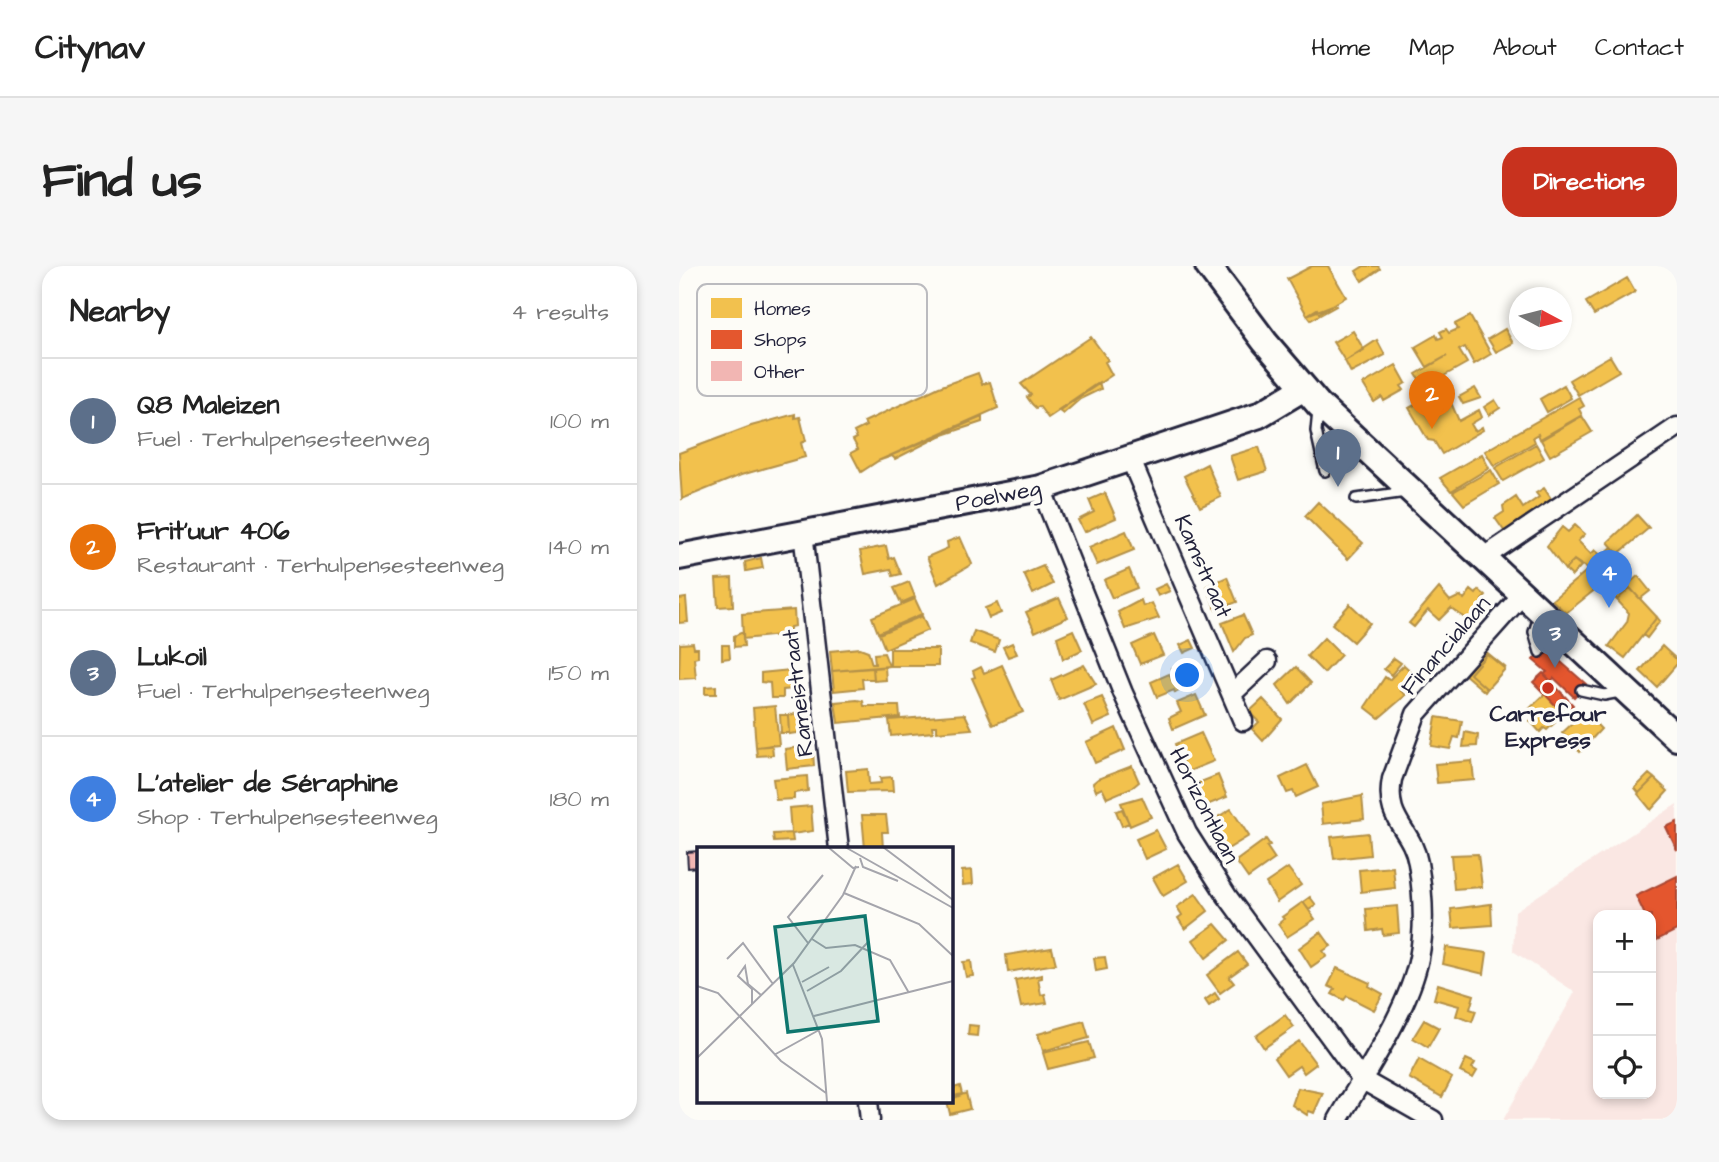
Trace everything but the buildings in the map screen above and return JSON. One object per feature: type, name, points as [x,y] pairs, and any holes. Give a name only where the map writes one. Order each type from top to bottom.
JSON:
[{"type":"main road","points":[[1208,266],[1311,397],[1408,491],[1677,738]]},
{"type":"main road","name":"Poelweg","points":[[679,556],[1041,488],[1311,397]]},
{"type":"street","points":[[1483,558],[1677,427]]},
{"type":"street","name":"Kamstraat","points":[[1130,458],[1243,721]]},
{"type":"street","name":"Horizontlaan","points":[[1041,488],[1123,693],[1187,833],[1227,896],[1361,1080],[1433,1120]]},
{"type":"street","name":"Rameistraat","points":[[803,532],[839,847]]},
{"type":"street","name":"Financialaan","points":[[1338,1120],[1411,988],[1420,957],[1422,900],[1417,860],[1393,816],[1390,789],[1392,779],[1416,715],[1522,595]]},
{"type":"street","points":[[1233,693],[1267,661]]},
{"type":"street","points":[[868,1102],[870,1120]]},
{"type":"lane","points":[[1311,397],[1315,431],[1325,471]]},
{"type":"lane","points":[[1356,499],[1408,491]]},
{"type":"lane","points":[[1539,652],[1534,632],[1540,613]]},
{"type":"lane","points":[[1581,690],[1604,695],[1627,690]]},
{"type":"shaded area","points":[[1677,804],[1677,1120],[1503,1120],[1575,992],[1513,951],[1515,911]]},
{"type":"place","name":"Frit'uur 406","points":[[1432,429]]},
{"type":"place","name":"Q8 Maleizen","points":[[1338,487]]},
{"type":"place","name":"L'atelier de Séraphine","points":[[1609,608]]},
{"type":"place","name":"Lukoil","points":[[1555,668]]},
{"type":"place","name":"Carrefour Express","points":[[1548,688]]}]
